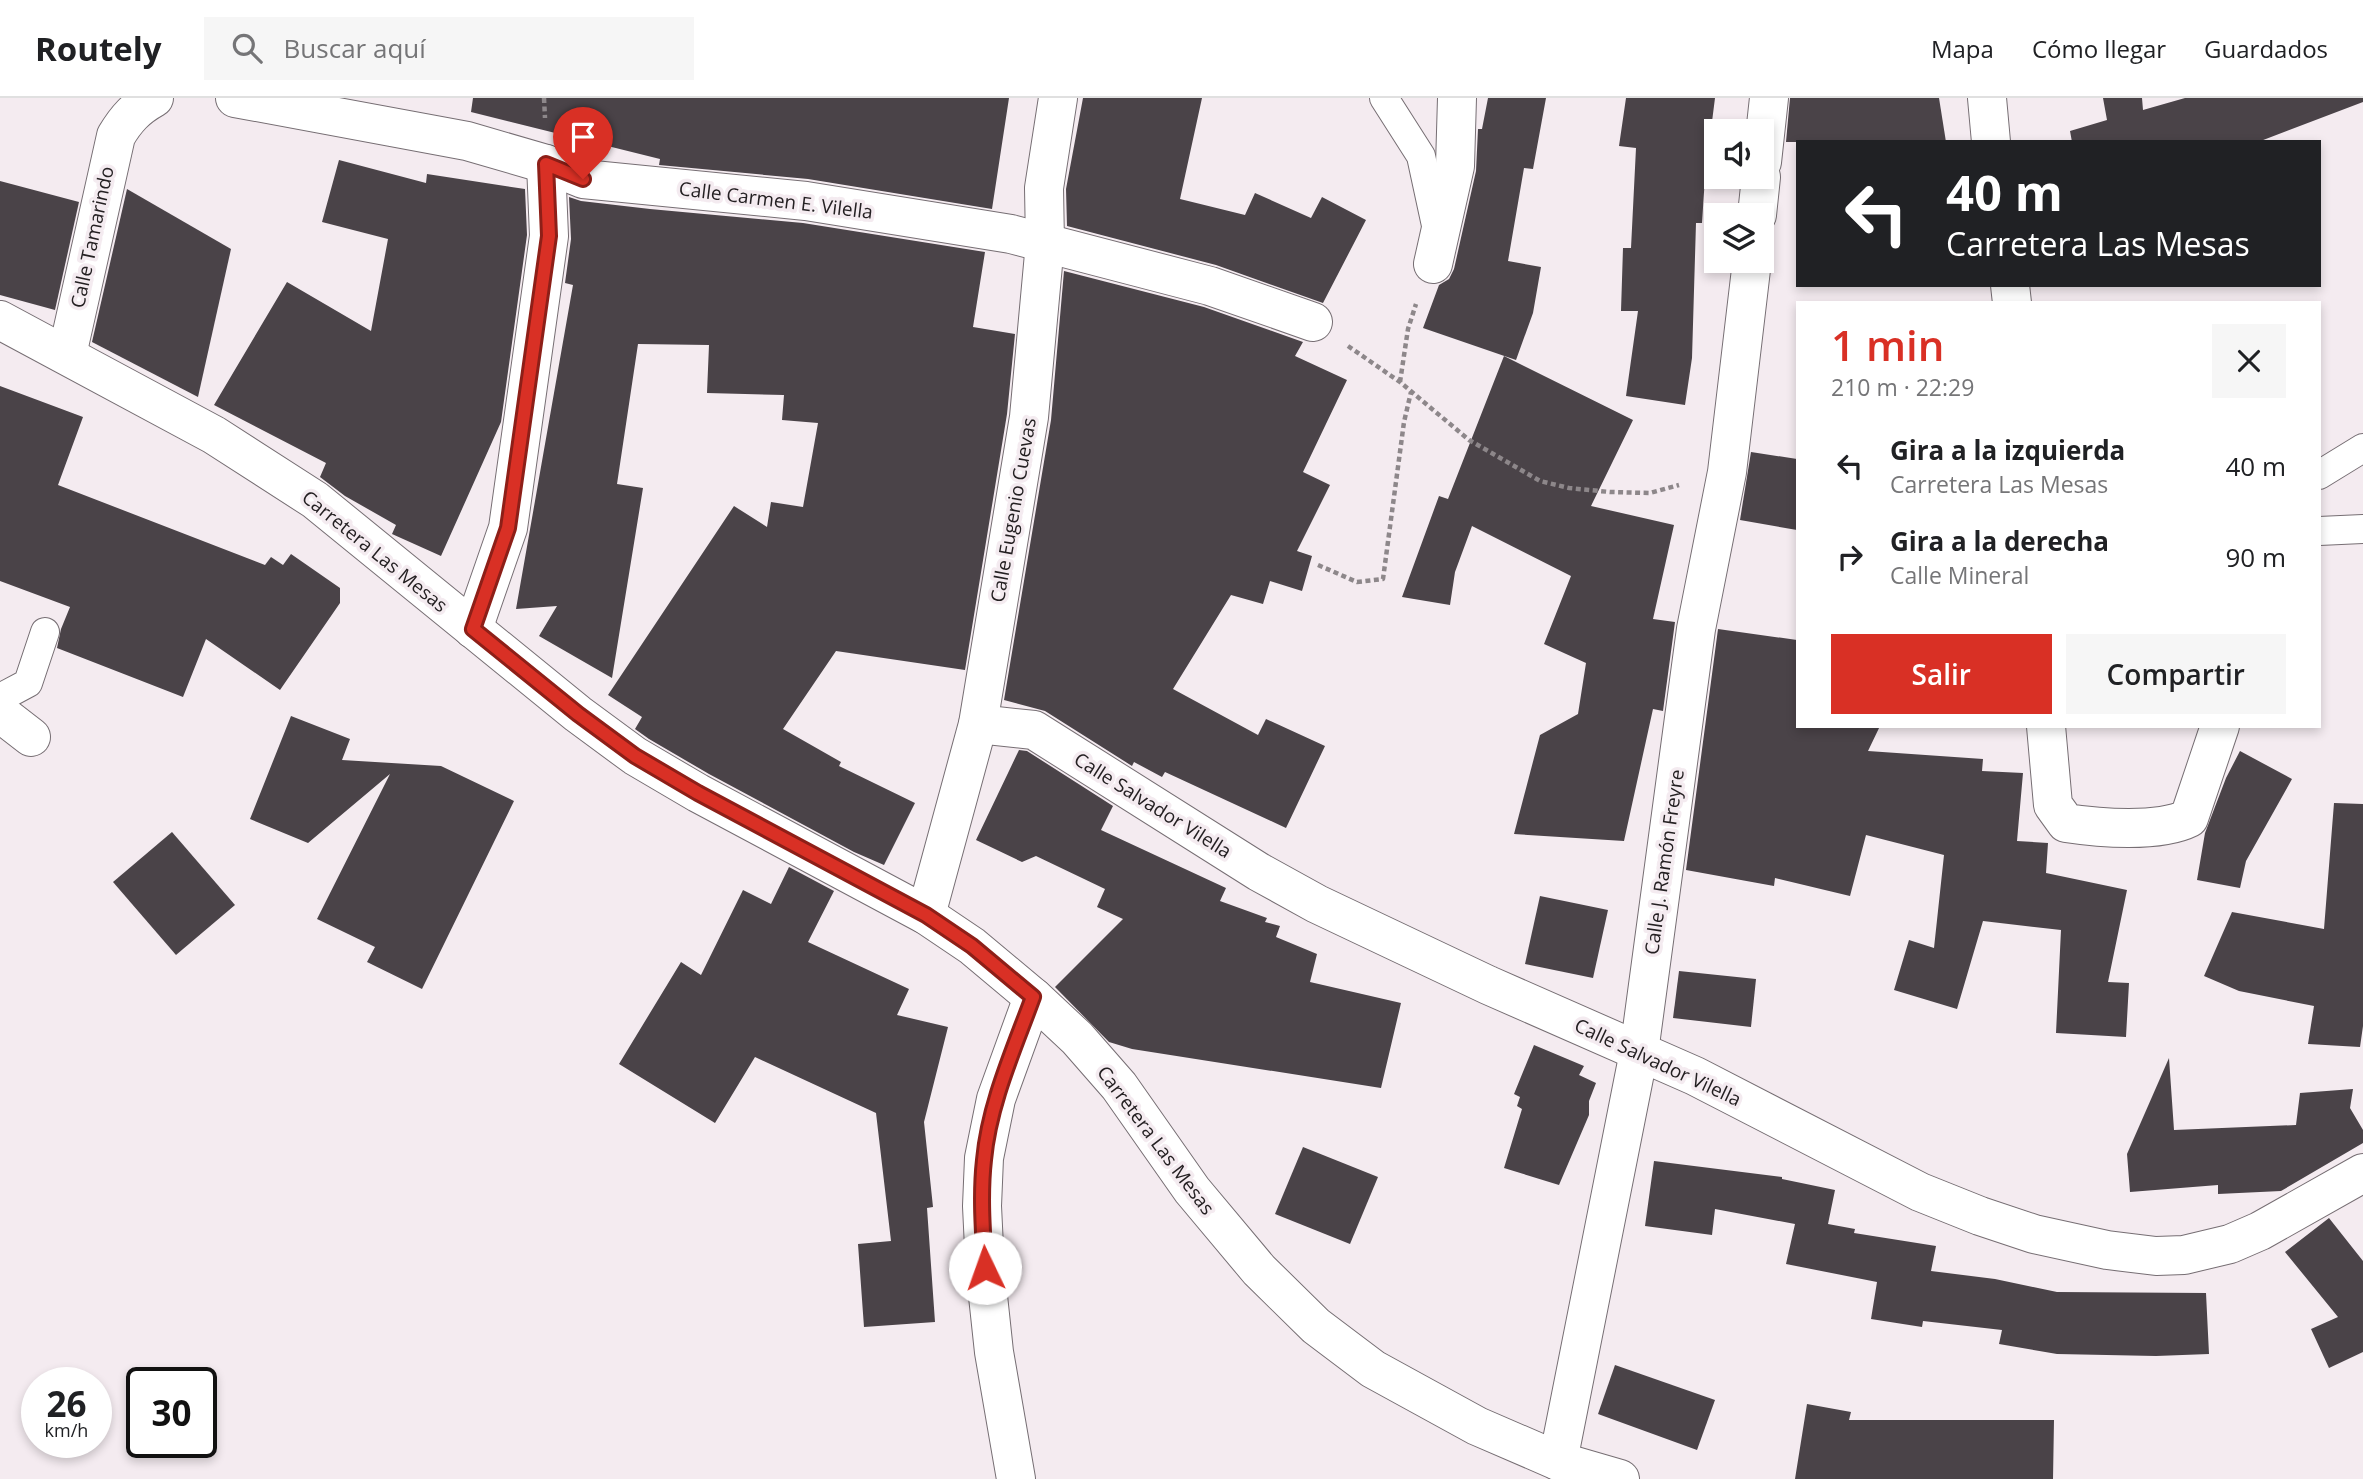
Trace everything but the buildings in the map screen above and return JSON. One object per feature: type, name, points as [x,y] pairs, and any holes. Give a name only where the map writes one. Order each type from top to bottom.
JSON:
[{"type":"street","name":"Calle Carmen E. Vilella","points":[[235,98],[467,141],[546,164],[583,179],[806,201],[1011,234],[1210,286],[1312,322]]},
{"type":"street","name":"Calle Eugenio Cuevas","points":[[926,915],[978,724],[1029,417],[1045,243],[1045,188],[1058,98]]},
{"type":"street","points":[[1436,251],[1455,166],[1457,98]]},
{"type":"street","points":[[1767,119],[1769,98]]},
{"type":"street","points":[[1987,98],[1991,140]]},
{"type":"street","name":"Calle Tamarindo","points":[[67,355],[110,155],[116,136],[134,106]]},
{"type":"street","points":[[473,629],[508,528],[549,236],[546,164]]},
{"type":"street","name":"Calle J. Ramón Freyre","points":[[1558,1461],[1639,1052],[1696,629],[1727,472],[1751,273]]},
{"type":"street","name":"Carretera Las Mesas","points":[[0,320],[214,435],[315,500],[578,714],[635,756],[698,793],[926,915],[972,946],[1033,997],[1076,1038],[1119,1086],[1192,1190],[1259,1270],[1316,1326],[1373,1369],[1477,1426],[1558,1461],[1620,1479]]},
{"type":"street","points":[[0,713],[31,737]]},
{"type":"street","name":"Calle Salvador Vilella","points":[[978,724],[1034,730],[1259,872],[1317,904],[1488,985],[1695,1076],[1920,1192],[2034,1234],[2107,1250],[2183,1255],[2230,1244],[2289,1216],[2363,1174]]},
{"type":"street","points":[[2046,728],[2053,805],[2066,822],[2090,826],[2150,826],[2179,823],[2189,818],[2219,728]]},
{"type":"street","points":[[1016,1479],[994,1352],[985,1268],[982,1194],[984,1158],[996,1100],[1033,997]]},
{"type":"lane","points":[[1384,98],[1421,156],[1436,251]]},
{"type":"lane","points":[[2321,474],[2363,448]]},
{"type":"lane","points":[[2321,531],[2363,529]]},
{"type":"lane","points":[[0,698],[28,683],[45,632]]},
{"type":"path","points":[[1400,382],[1408,329],[1436,251]]},
{"type":"path","points":[[1312,322],[1400,382],[1469,440],[1540,481],[1610,492],[1650,493],[1727,472]]},
{"type":"path","points":[[1318,565],[1357,582],[1383,579],[1404,422],[1411,392]]},
{"type":"route","points":[[583,179],[546,164],[549,236],[508,528],[473,629],[578,714],[635,756],[698,793],[926,915],[972,946],[1033,997],[996,1100],[984,1158],[982,1206],[985,1268]]}]
